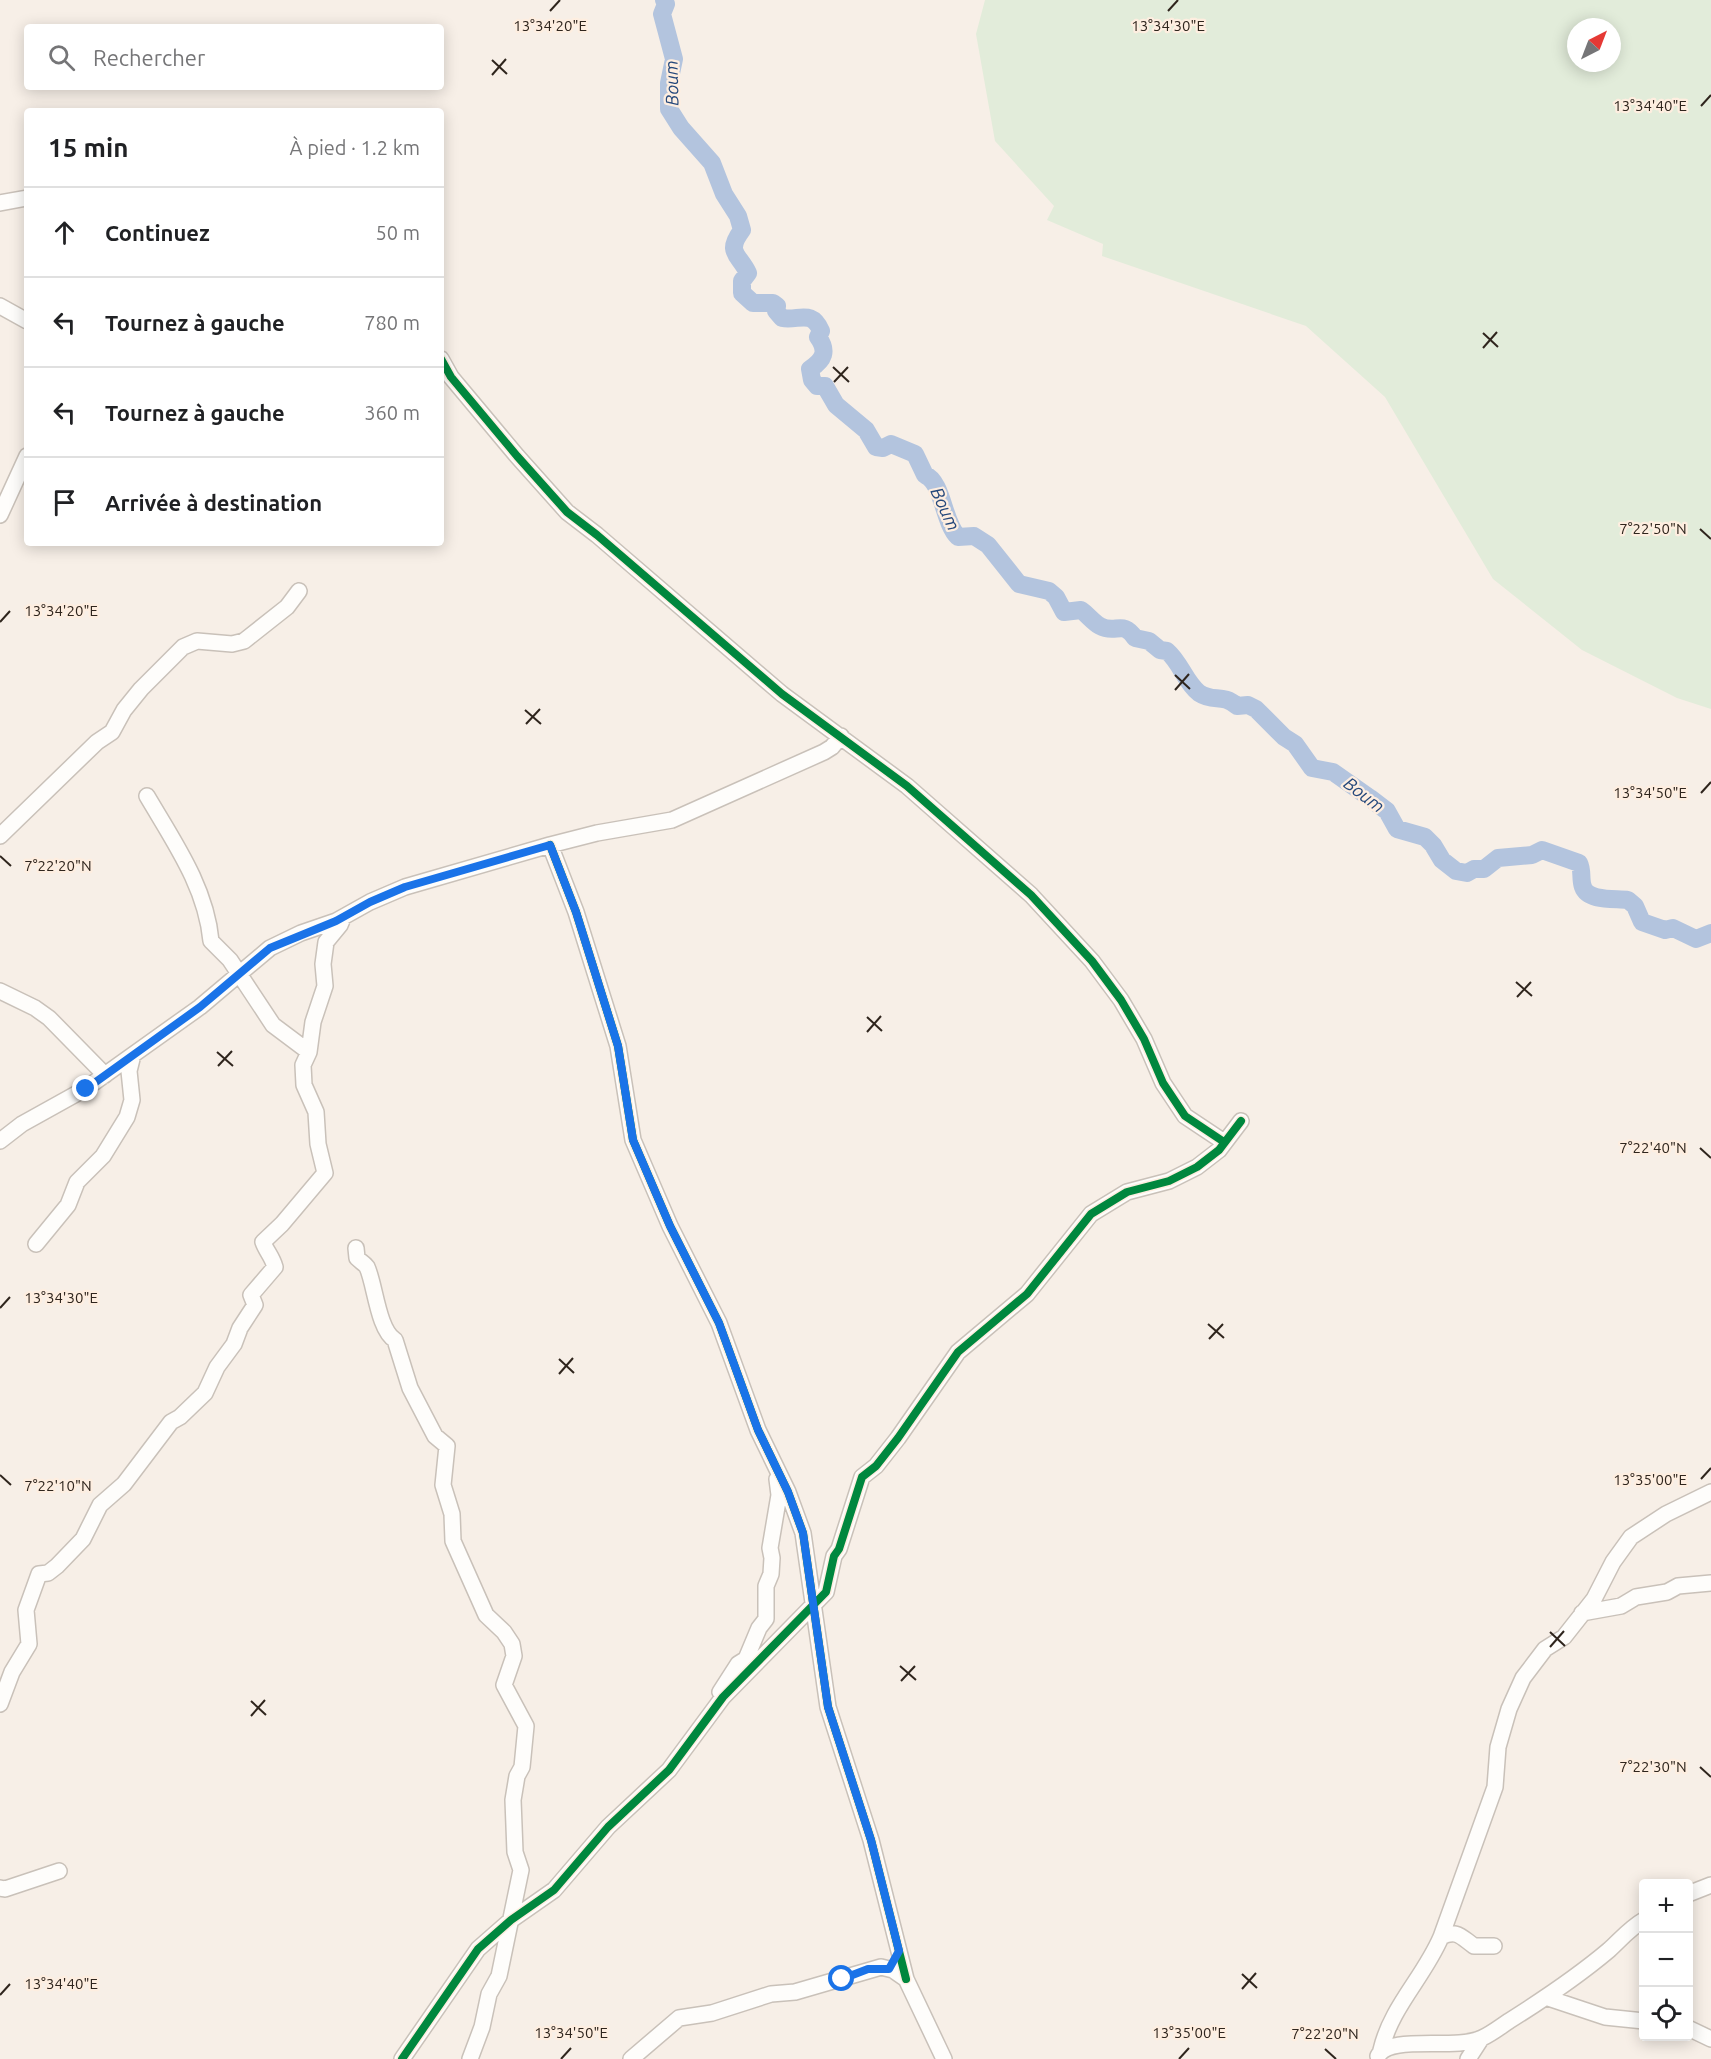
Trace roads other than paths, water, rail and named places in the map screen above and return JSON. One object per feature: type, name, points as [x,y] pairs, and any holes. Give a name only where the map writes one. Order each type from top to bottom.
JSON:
[{"type":"street","points":[[0,203],[24,199]]},
{"type":"street","points":[[0,306],[24,319]]},
{"type":"street","points":[[444,363],[469,399],[567,513],[604,541],[782,694],[907,786],[1031,896],[1092,961],[1121,1000],[1144,1039],[1164,1083],[1185,1116],[1224,1142]]},
{"type":"street","points":[[0,515],[5,492],[24,461]]},
{"type":"street","points":[[0,836],[97,742],[112,732],[124,710],[141,689],[183,647],[197,641],[232,644],[243,641],[287,607],[299,591]]},
{"type":"street","points":[[0,1141],[22,1124],[60,1105],[134,1055],[200,1007],[270,948],[343,918],[370,902],[405,887],[597,833],[672,820],[824,752],[832,747],[841,736]]},
{"type":"street","points":[[147,796],[182,856],[201,895],[209,922],[211,941],[230,960],[273,1025],[309,1052]]},
{"type":"street","points":[[550,845],[576,912],[618,1046],[633,1140],[670,1226],[719,1323],[758,1430],[803,1533],[828,1707],[871,1840],[906,1978],[944,2059]]},
{"type":"street","points":[[0,1704],[12,1672],[28,1644],[26,1610],[39,1574],[48,1573],[57,1566],[83,1539],[100,1505],[124,1485],[171,1422],[205,1393],[216,1367],[234,1344],[240,1328],[253,1312],[255,1305],[251,1295],[274,1267],[272,1255],[266,1250],[263,1242],[282,1224],[325,1173],[318,1144],[316,1112],[304,1085],[303,1060],[309,1052],[313,1022],[325,986],[323,964],[326,942],[343,918]]},
{"type":"street","points":[[0,991],[35,1008],[49,1018],[105,1075]]},
{"type":"street","points":[[36,1244],[68,1205],[77,1182],[103,1156],[127,1117],[132,1100],[129,1071],[134,1055]]},
{"type":"street","points":[[402,2059],[478,1949],[511,1920],[554,1890],[608,1827],[669,1770],[718,1704],[826,1592],[834,1557],[839,1549],[862,1477],[876,1466],[898,1438],[958,1352],[1027,1294],[1091,1214],[1108,1201],[1127,1192],[1169,1181],[1197,1167],[1220,1150],[1241,1121]]},
{"type":"street","points":[[356,1248],[357,1258],[367,1266],[373,1283],[374,1299],[389,1336],[395,1340],[411,1388],[435,1436],[447,1446],[443,1485],[452,1514],[453,1541],[486,1615],[512,1644],[514,1656],[504,1685],[526,1726],[522,1767],[517,1776],[513,1800],[515,1852],[521,1870],[499,1976],[489,1994],[482,2027],[470,2059]]},
{"type":"street","points":[[718,1704],[722,1686],[738,1664],[746,1659],[759,1628],[766,1619],[766,1587],[771,1574],[772,1558],[770,1548],[779,1495],[774,1463]]},
{"type":"street","points":[[1379,2055],[1392,2017],[1432,1956],[1441,1937],[1495,1787],[1498,1748],[1509,1709],[1523,1678],[1545,1649],[1564,1637],[1631,1537],[1666,1514],[1711,1492]]},
{"type":"street","points":[[1582,1613],[1621,1606],[1636,1597],[1667,1592],[1678,1586],[1711,1583]]},
{"type":"street","points":[[0,1888],[5,1889],[59,1871]]},
{"type":"street","points":[[1693,1892],[1711,1885]]},
{"type":"street","points":[[1379,2055],[1394,2044],[1450,2046],[1481,2039],[1548,1998],[1639,1923]]},
{"type":"street","points":[[1441,1937],[1464,1935],[1473,1946],[1494,1946]]},
{"type":"street","points":[[889,1969],[899,1951]]},
{"type":"street","points":[[631,2059],[674,2022],[688,2015],[712,2013],[771,1994],[795,1992],[868,1969],[889,1969],[906,1978]]},
{"type":"street","points":[[1548,1998],[1605,2017],[1639,2020]]},
{"type":"street","points":[[1693,2030],[1710,2041]]},
{"type":"street","points":[[1468,2059],[1481,2039]]},
{"type":"waterway","name":"Boum","points":[[664,0],[666,4],[662,14],[674,59],[669,83],[669,109],[681,128],[712,163],[724,194],[738,216],[742,230],[734,244],[734,249],[748,273],[742,281],[742,293],[753,303],[773,303],[777,306],[776,311],[782,318],[804,317],[814,320],[821,331],[818,337],[824,351],[819,362],[810,369],[812,380],[817,386],[825,386],[836,405],[866,430],[876,447],[883,448],[891,444],[915,454],[925,475],[936,486],[949,522],[958,537],[974,536],[988,545],[1019,584],[1049,591],[1056,597],[1064,612],[1081,610],[1100,626],[1110,629],[1126,629],[1135,638],[1149,641],[1160,650],[1167,651],[1194,689],[1204,696],[1227,700],[1237,706],[1248,705],[1256,709],[1284,737],[1295,744],[1312,768],[1333,772],[1370,798],[1387,811],[1397,829],[1425,837],[1442,860],[1456,871],[1467,873],[1474,869],[1484,869],[1498,858],[1532,855],[1542,850],[1579,863],[1582,884],[1586,892],[1597,897],[1628,900],[1635,906],[1642,922],[1665,930],[1673,928],[1696,939],[1711,933]]}]
